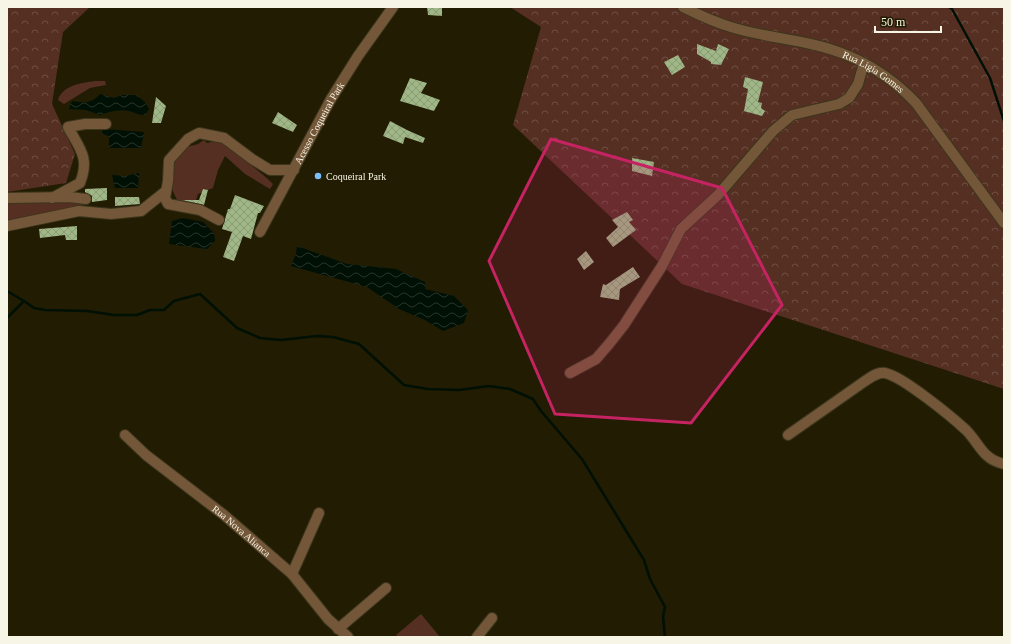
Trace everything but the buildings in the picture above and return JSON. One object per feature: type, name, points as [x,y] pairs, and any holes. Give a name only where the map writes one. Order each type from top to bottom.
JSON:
[{"type":"street","name":"Acesso Coqueiral Park","points":[[386,18],[389,7]]},
{"type":"street","name":"Acesso Coqueiral Park","points":[[260,232],[331,99],[358,56],[393,7]]},
{"type":"street","name":"Rua Ligia Gomes","points":[[683,7],[733,28],[826,48],[864,63],[901,88],[916,103],[1004,223]]},
{"type":"street","points":[[570,373],[596,360],[610,344],[651,284],[681,229],[718,195],[773,131],[792,115],[839,104],[849,98],[858,84],[864,63]]},
{"type":"street","points":[[52,198],[80,183],[85,171],[86,162],[68,127],[85,124],[106,124]]},
{"type":"street","points":[[219,220],[200,210],[168,204],[165,198],[168,181],[168,160],[188,139],[199,133],[224,138],[270,170],[294,170]]},
{"type":"street","points":[[7,226],[79,211],[111,214],[141,211],[166,190]]},
{"type":"street","points":[[7,198],[86,199]]},
{"type":"street","points":[[788,435],[865,381],[876,374],[884,373],[892,375],[911,387],[964,429],[986,456],[994,461],[1004,464]]},
{"type":"street","name":"Rua Nova Alianca","points":[[125,435],[146,455],[224,515],[292,574],[328,618],[348,637]]},
{"type":"street","points":[[292,574],[318,513]]},
{"type":"street","points":[[338,628],[386,588]]},
{"type":"street","points":[[477,637],[492,618]]},
{"type":"highlighted area","points":[[551,139],[722,188],[782,305],[691,423],[555,414],[489,261]]},
{"type":"green space","points":[[7,7],[90,7],[63,32],[52,104],[75,154],[66,183],[7,192]]},
{"type":"green space","points":[[510,7],[1004,7],[1004,389],[682,284],[513,125],[541,27]]},
{"type":"green space","points":[[105,81],[106,85],[90,88],[64,104],[58,100],[60,95],[68,88],[78,84]]},
{"type":"green space","points":[[204,140],[207,143],[220,140],[273,184],[270,189],[245,174],[225,156],[218,170],[213,188],[198,194],[196,200],[185,204],[178,202],[171,187],[172,159],[187,147],[198,144]]},
{"type":"green space","points":[[7,200],[82,200],[83,207],[65,212],[26,217],[7,222]]},
{"type":"green space","points":[[421,614],[440,637],[398,637],[396,635]]},
{"type":"water","points":[[100,94],[114,98],[122,95],[136,95],[145,102],[149,109],[145,115],[121,110],[100,115],[86,110],[69,109],[72,101],[88,102],[94,100]]},
{"type":"water","points":[[103,129],[144,132],[141,148],[109,148],[109,136],[102,134]]},
{"type":"water","points":[[139,173],[138,188],[115,188],[112,175],[125,176]]},
{"type":"water","points":[[183,218],[203,222],[214,233],[215,241],[207,249],[169,244],[172,221]]},
{"type":"water","points":[[297,246],[347,264],[396,269],[425,282],[425,289],[454,296],[468,310],[464,323],[443,331],[425,320],[399,309],[367,287],[291,266],[296,254]]},
{"type":"waterway","points":[[949,7],[952,9],[990,78],[1004,121]]},
{"type":"waterway","points":[[7,291],[24,301]]},
{"type":"waterway","points":[[7,318],[24,301],[34,308],[45,310],[87,311],[114,315],[137,315],[150,310],[164,310],[174,301],[200,294],[237,328],[260,338],[281,340],[317,336],[333,337],[359,344],[404,385],[428,389],[459,390],[489,386],[510,389],[533,399],[541,411],[582,459],[644,560],[650,579],[665,607],[663,617],[665,637]]},
{"type":"place","name":"Coqueiral Park","points":[[318,176]]}]
